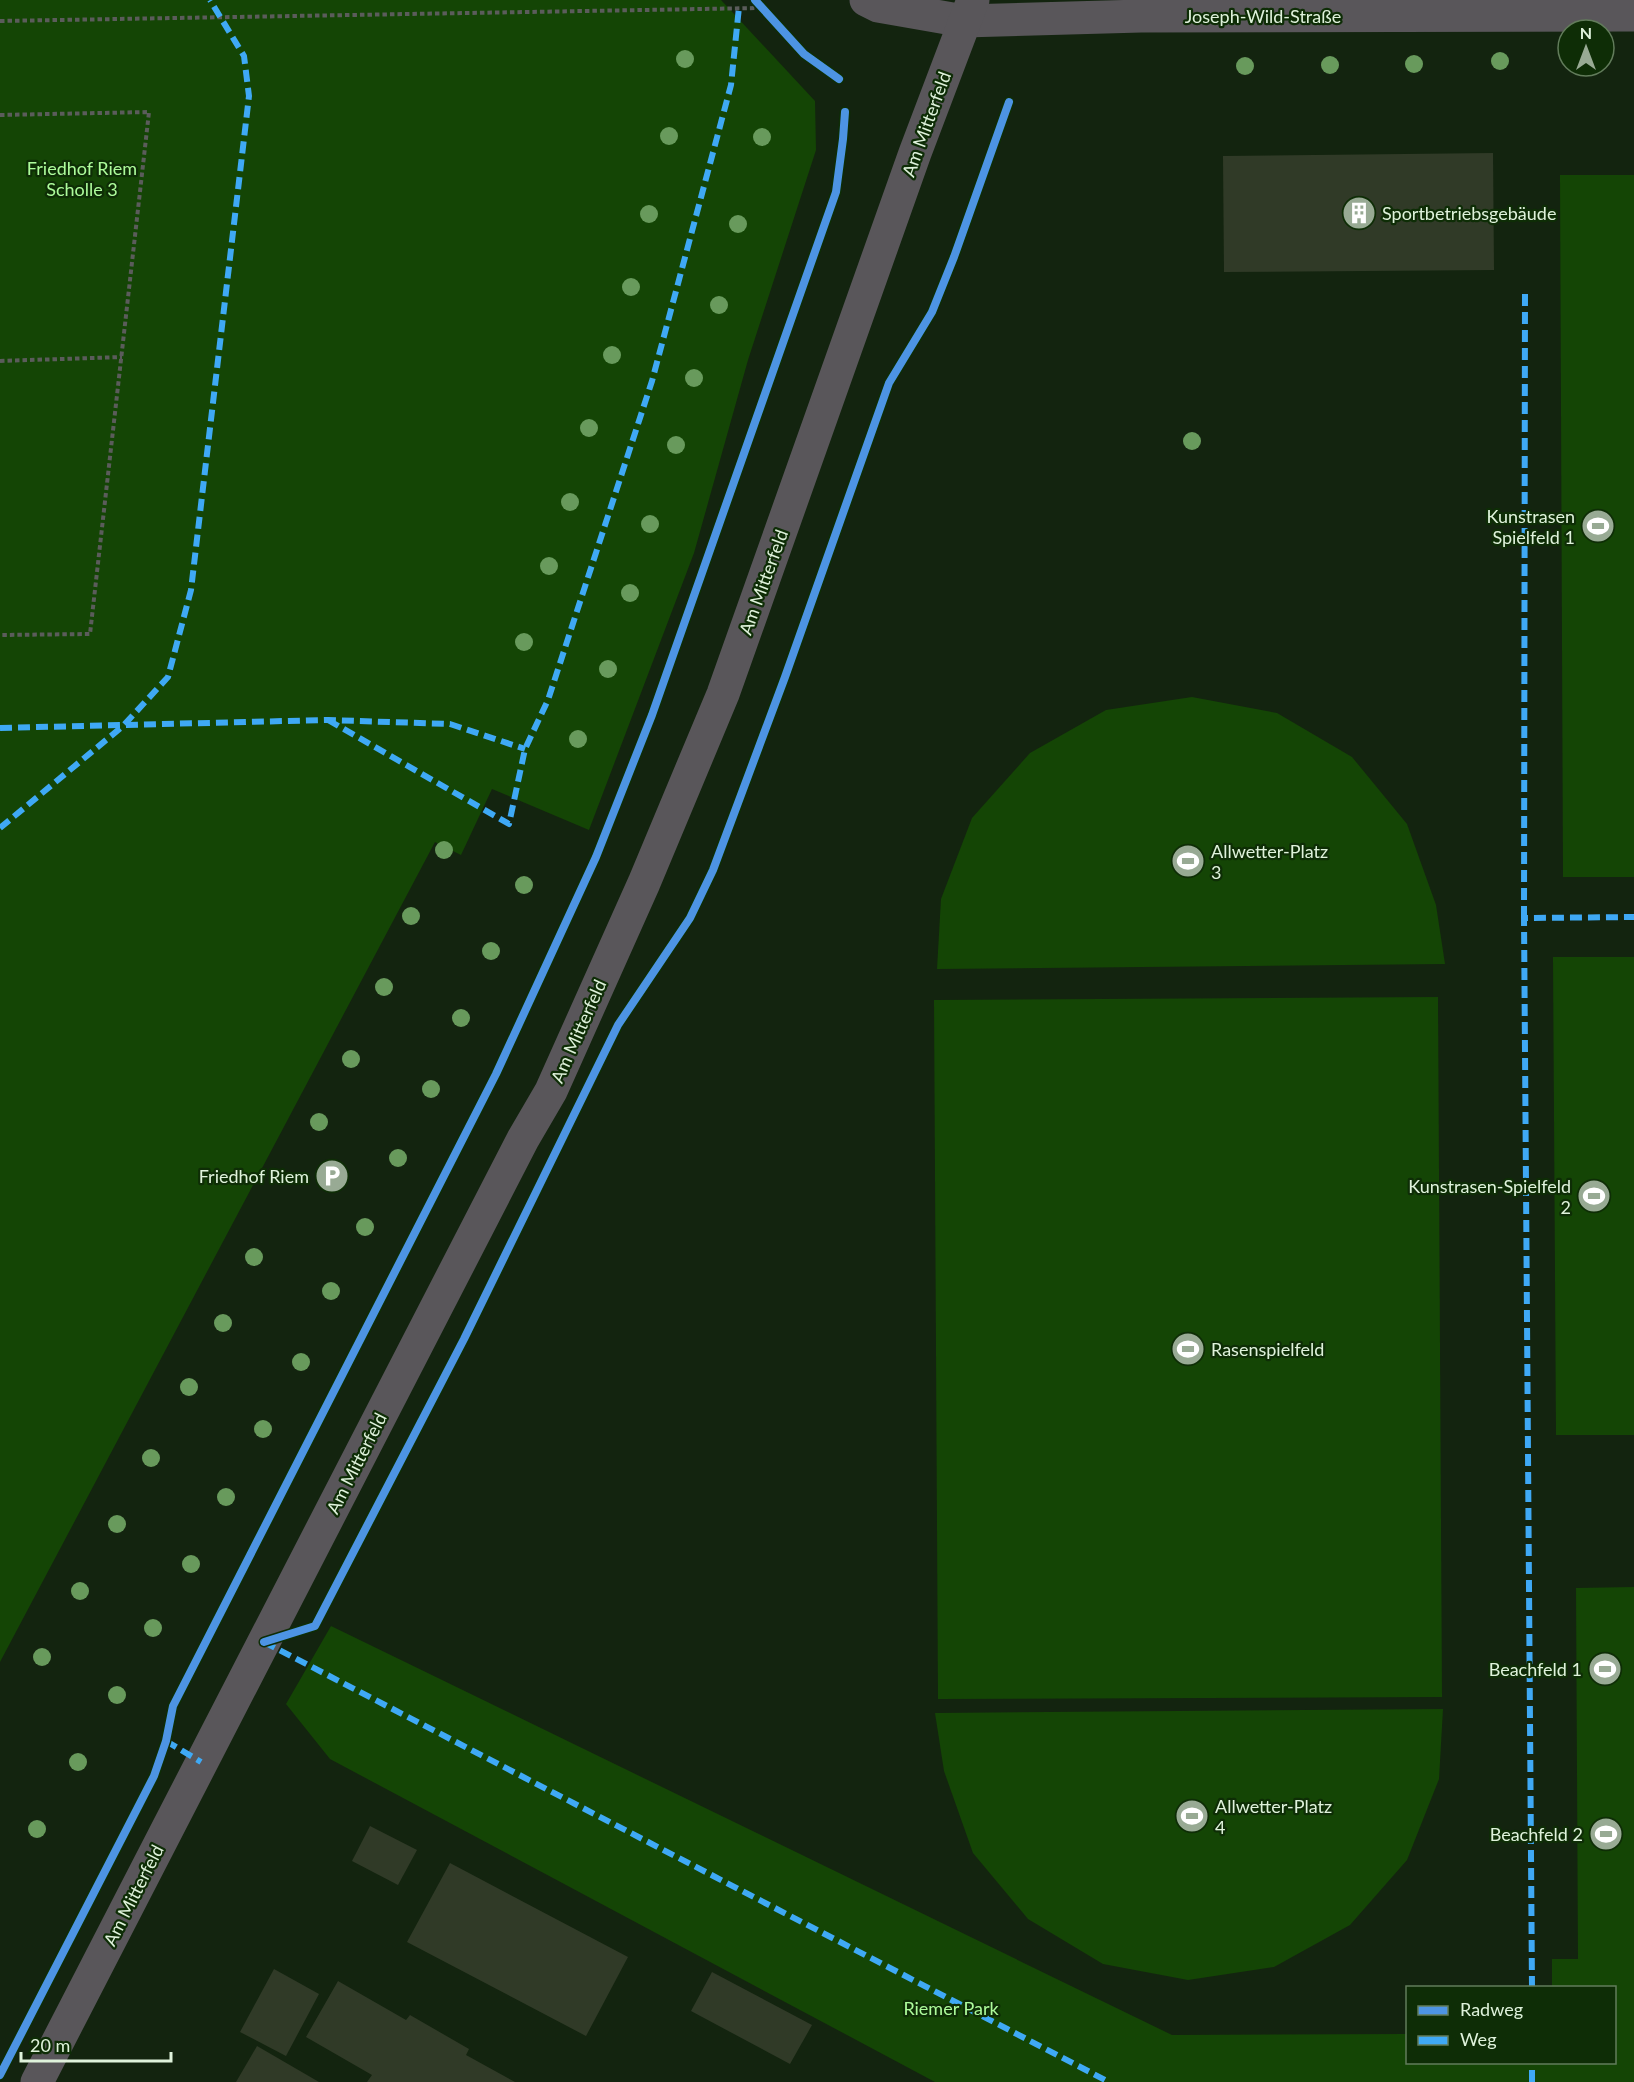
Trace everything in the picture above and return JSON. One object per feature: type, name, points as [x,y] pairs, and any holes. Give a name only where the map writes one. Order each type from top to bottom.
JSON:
[{"type":"street","points":[[866,0],[878,6],[969,11]]},
{"type":"street","name":"Joseph-Wild-Straße","points":[[969,11],[1141,16],[1634,15]]},
{"type":"street","name":"Am Mitterfeld","points":[[38,2082],[502,1181],[551,1091],[644,883],[723,694],[907,176],[969,11]]},
{"type":"path","points":[[0,21],[760,8]]},
{"type":"path","points":[[0,114],[149,112],[90,633],[0,635]]},
{"type":"path","points":[[0,361],[122,357]]},
{"type":"green space","name":"Friedhof Riem Scholle 3","points":[[0,0],[721,0],[815,101],[816,150],[748,360],[694,553],[589,830],[492,789],[461,855],[435,842],[0,1662]]},
{"type":"green space","name":"Kunstrasen Spielfeld 1","points":[[1560,175],[1634,175],[1634,877],[1563,877]]},
{"type":"green space","name":"Allwetter-Platz 3","points":[[1192,697],[1277,713],[1352,757],[1407,824],[1436,905],[1445,964],[937,969],[941,899],[972,818],[1030,753],[1106,710]]},
{"type":"green space","name":"Kunstrasen-Spielfeld 2","points":[[1553,957],[1634,957],[1634,1435],[1556,1435]]},
{"type":"green space","name":"Rasenspielfeld","points":[[1438,997],[1442,1697],[938,1699],[934,1000]]},
{"type":"green space","name":"Riemer Park","points":[[1634,1587],[1634,2082],[935,2082],[330,1759],[286,1704],[331,1626],[1172,2035],[1406,2034],[1406,2064],[1616,2064],[1616,1986],[1552,1986],[1552,1959],[1578,1959],[1576,1588]]},
{"type":"green space","name":"Allwetter-Platz 4","points":[[1443,1709],[1439,1779],[1407,1860],[1350,1925],[1274,1967],[1188,1980],[1103,1964],[1028,1919],[973,1853],[944,1771],[935,1713]]},
{"type":"building","name":"Sportbetriebsgebäude","points":[[1493,153],[1494,270],[1224,272],[1223,156]]},
{"type":"building","points":[[370,1826],[417,1850],[398,1885],[352,1861]]},
{"type":"building","points":[[450,1863],[628,1957],[586,2036],[407,1942]]},
{"type":"building","points":[[274,1969],[319,1994],[286,2056],[240,2032]]},
{"type":"building","points":[[712,1972],[812,2025],[790,2064],[691,2011]]},
{"type":"building","points":[[338,1981],[406,2020],[410,2015],[469,2049],[466,2055],[515,2082],[367,2082],[372,2075],[306,2037]]},
{"type":"building","points":[[257,2046],[319,2082],[236,2082]]},
{"type":"marked path","points":[[0,828],[123,726],[168,677],[191,590],[249,96],[244,56],[210,0]]},
{"type":"marked path","points":[[328,720],[509,824],[525,749],[548,700],[652,381],[731,85],[739,7]]},
{"type":"marked path","points":[[1524,918],[1525,291]]},
{"type":"marked path","points":[[0,728],[328,720],[450,724],[525,749]]},
{"type":"marked path","points":[[1532,1986],[1524,918],[1634,917]]},
{"type":"marked path","points":[[264,1642],[1109,2082]]},
{"type":"marked path","points":[[166,1741],[201,1762]]},
{"type":"marked path","points":[[1532,2064],[1532,2082]]},
{"type":"cycle path","points":[[755,0],[804,54],[839,79]]},
{"type":"cycle path","points":[[264,1642],[315,1626],[464,1339],[618,1025],[690,918],[713,870],[785,677],[889,383],[932,312],[1009,102]]},
{"type":"cycle path","points":[[0,2075],[154,1776],[166,1741],[173,1706],[496,1074],[596,857],[652,715],[836,192],[845,112]]},
{"type":"place","name":"Sportbetriebsgebäude","points":[[1359,213]]},
{"type":"place","name":"Kunstrasen Spielfeld 1","points":[[1598,526]]},
{"type":"place","name":"Allwetter-Platz 3","points":[[1188,861]]},
{"type":"place","name":"Friedhof Riem","points":[[332,1176]]},
{"type":"place","name":"Kunstrasen-Spielfeld 2","points":[[1594,1196]]},
{"type":"place","name":"Rasenspielfeld","points":[[1188,1349]]},
{"type":"place","name":"Beachfeld 1","points":[[1605,1669]]},
{"type":"place","name":"Allwetter-Platz 4","points":[[1192,1816]]},
{"type":"place","name":"Beachfeld 2","points":[[1606,1834]]}]
